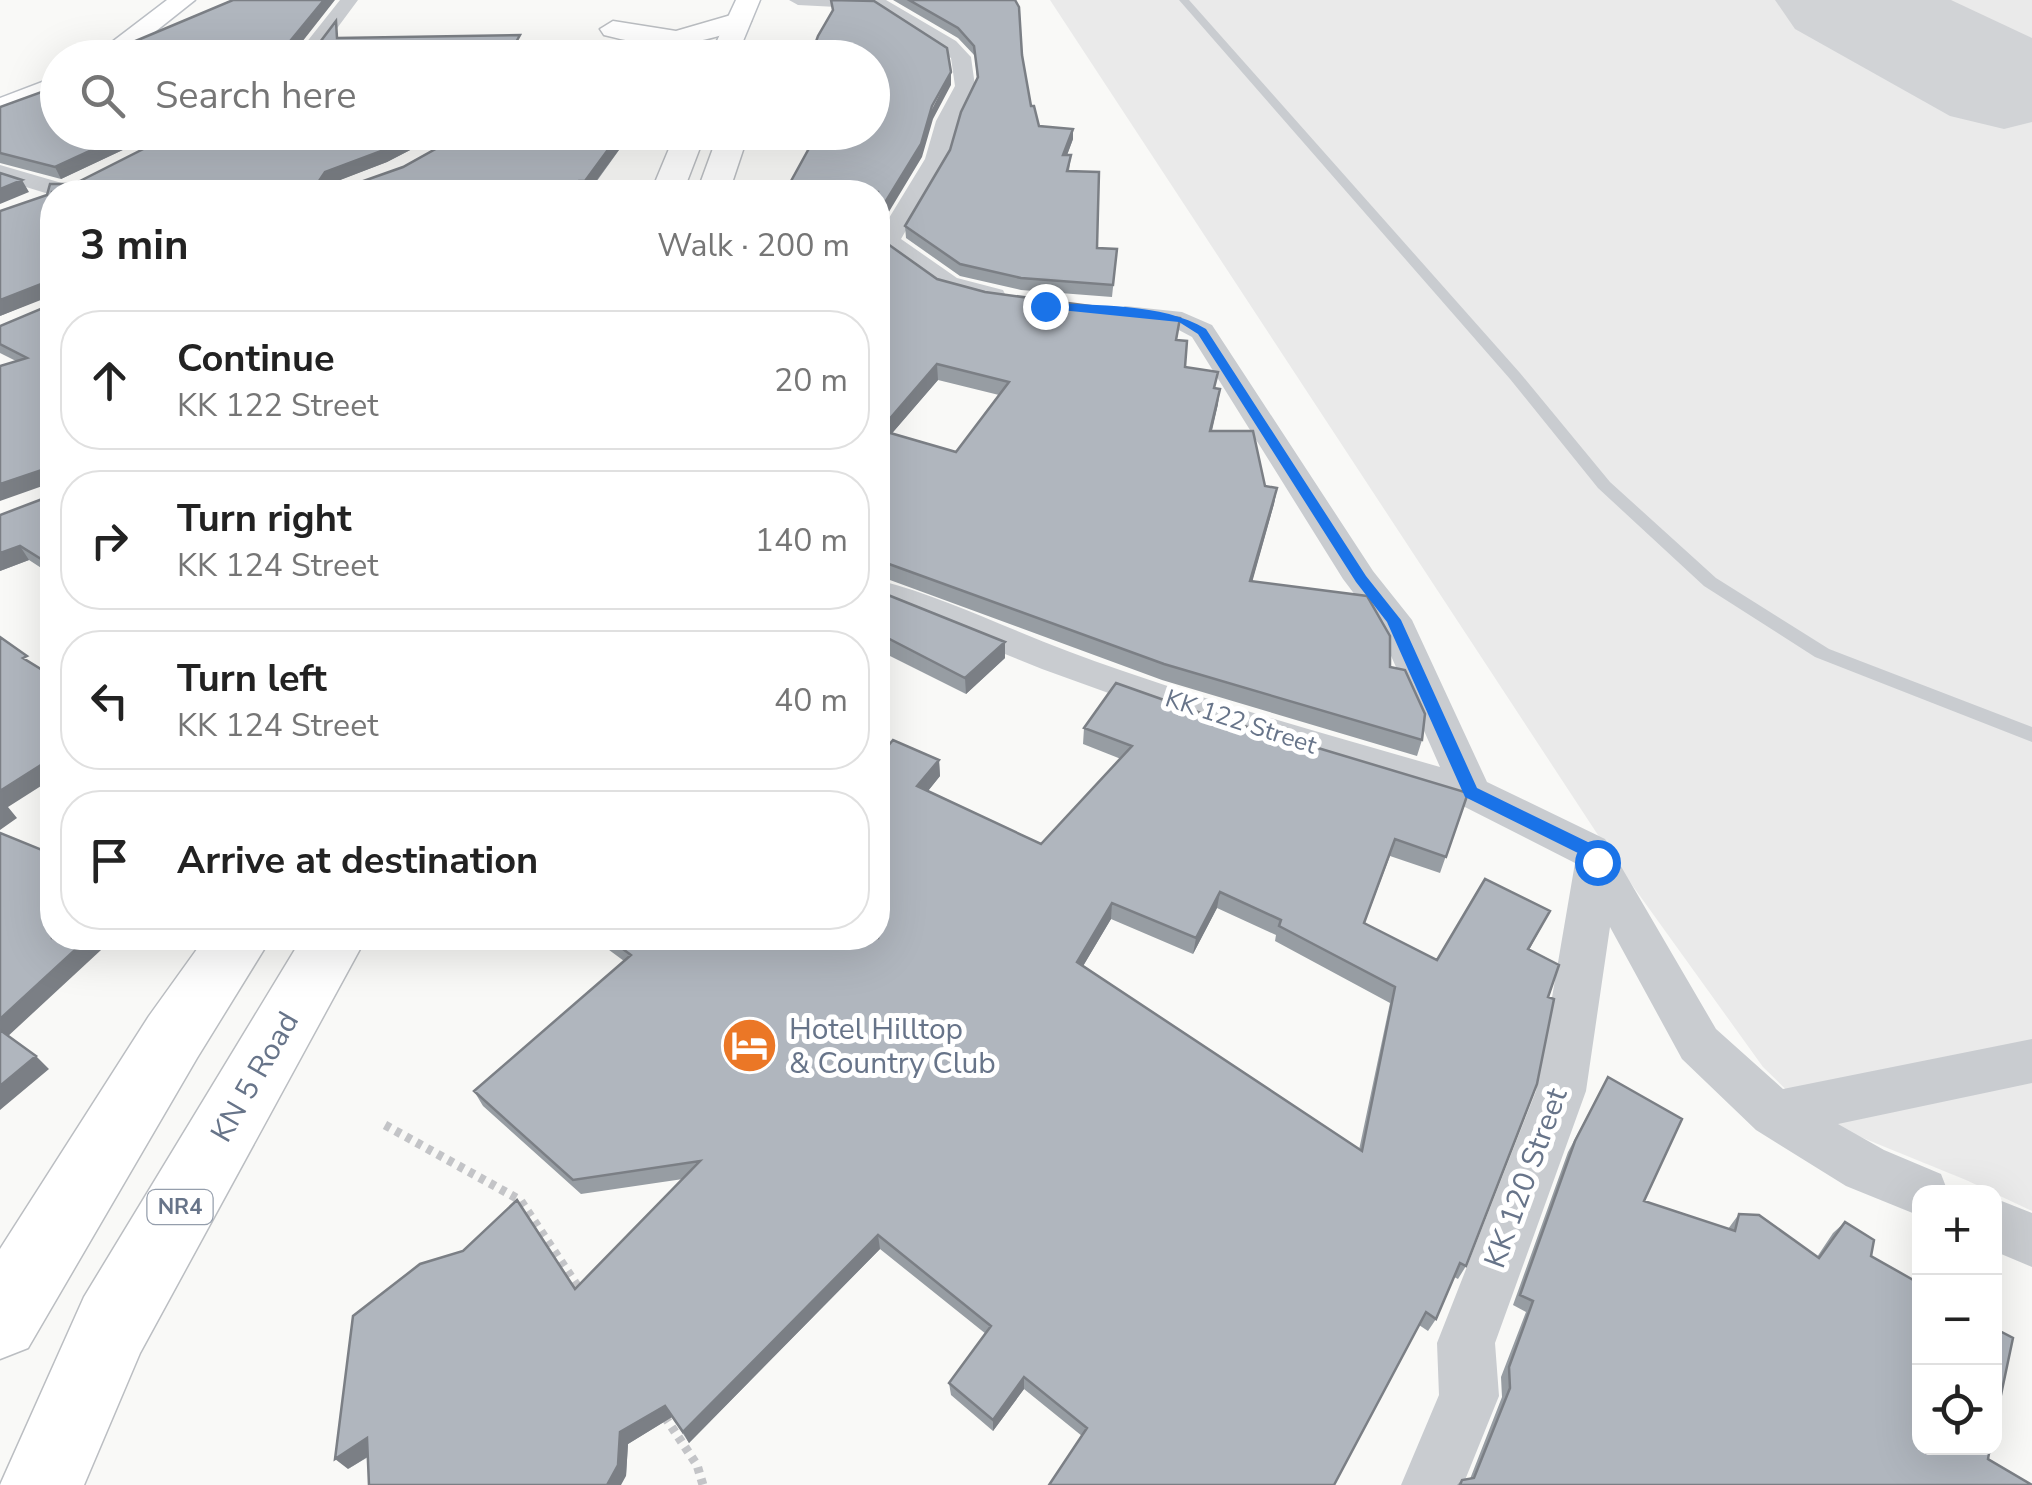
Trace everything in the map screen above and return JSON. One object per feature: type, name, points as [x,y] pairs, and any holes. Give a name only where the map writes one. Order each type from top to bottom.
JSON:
[{"type":"main road","points":[[129,40],[183,0]]},
{"type":"main road","points":[[600,19],[672,40],[697,37],[743,10]]},
{"type":"main road","points":[[730,40],[743,10]]},
{"type":"main road","points":[[600,19],[604,40]]},
{"type":"main road","points":[[600,19],[623,40]]},
{"type":"main road","points":[[0,108],[40,91]]},
{"type":"main road","points":[[673,180],[684,150]]},
{"type":"main road","points":[[717,180],[728,150]]},
{"type":"main road","points":[[0,1320],[172,1038],[232,950]]},
{"type":"main road","name":"KN 5 Road","points":[[41,1485],[112,1325],[328,950]]},
{"type":"street","points":[[318,40],[349,0]]},
{"type":"street","points":[[786,6],[880,4],[962,57],[965,86],[947,121],[936,158],[890,228]]},
{"type":"street","points":[[0,172],[40,186]]},
{"type":"street","points":[[18,209],[40,200]]},
{"type":"street","points":[[890,245],[948,284],[1029,303]]},
{"type":"street","points":[[1095,312],[1182,320],[1202,332],[1361,579],[1394,620],[1470,792]]},
{"type":"street","name":"KK 122 Street","points":[[890,594],[920,603],[1055,660],[1211,715],[1470,792],[1590,851],[1597,862]]},
{"type":"street","points":[[1597,862],[1699,1044],[1774,1114],[1865,1168],[1912,1188]]},
{"type":"street","name":"KK 120 Street","points":[[1432,1485],[1469,1396],[1466,1343],[1560,1091],[1597,862]]},
{"type":"street","points":[[1774,1114],[2032,1061]]},
{"type":"street","points":[[2002,1227],[2032,1240]]},
{"type":"lane","points":[[1184,0],[1516,376],[1604,485],[1710,582],[1822,652],[2032,734]]},
{"type":"path","points":[[384,1125],[520,1200],[587,1300]]},
{"type":"path","points":[[653,1399],[698,1466],[703,1485]]},
{"type":"shaded area","points":[[1050,0],[2032,0],[2032,1211],[2002,1197],[2002,1185],[1977,1185],[1858,1136],[1805,1108],[1763,1067],[1617,864]]},
{"type":"building","points":[[233,0],[324,0],[291,40],[138,40]]},
{"type":"building","points":[[831,0],[874,1],[947,48],[951,72],[932,106],[921,144],[890,194],[890,180],[792,180],[808,150],[890,150],[890,40],[817,40],[833,10]]},
{"type":"building","points":[[909,0],[1015,0],[1031,106],[1039,126],[1073,129],[1063,155],[1071,155],[1067,171],[1099,172],[1097,248],[1117,249],[1113,285],[1021,278],[960,264],[905,226],[950,150],[961,112],[978,77],[974,46],[958,28]]},
{"type":"building","points":[[336,21],[337,38],[520,35],[517,40],[322,40]]},
{"type":"building","points":[[40,93],[40,150],[92,150],[55,167],[0,153],[0,107]]},
{"type":"building","points":[[141,150],[384,150],[325,172],[320,180],[82,180]]},
{"type":"building","points":[[434,150],[608,150],[586,180],[366,180],[403,167]]},
{"type":"building","points":[[0,173],[22,180],[0,189]]},
{"type":"building","points":[[40,197],[40,285],[0,300],[0,211]]},
{"type":"building","points":[[890,246],[937,279],[985,292],[1180,318],[1176,340],[1187,341],[1185,367],[1218,372],[1214,388],[1220,389],[1210,431],[1253,431],[1265,486],[1277,488],[1250,581],[1367,596],[1390,636],[1390,667],[1405,670],[1425,714],[1422,740],[1164,664],[890,564],[890,433],[956,452],[1009,382],[937,364],[890,418]]},
{"type":"building","points":[[40,309],[40,471],[0,484],[0,366],[27,358],[0,344],[0,326]]},
{"type":"building","points":[[40,500],[40,558],[20,546],[0,553],[0,515]]},
{"type":"building","points":[[890,596],[1005,642],[965,678],[890,639]]},
{"type":"building","points":[[0,637],[40,669],[40,766],[0,791]]},
{"type":"building","points":[[1116,683],[1198,712],[1468,793],[1446,857],[1395,839],[1364,923],[1437,960],[1485,879],[1550,911],[1528,949],[1559,965],[1548,997],[1554,999],[1537,1084],[1466,1266],[1460,1263],[1436,1319],[1426,1312],[1334,1485],[1049,1485],[1087,1428],[1024,1377],[993,1420],[949,1383],[991,1326],[878,1235],[683,1432],[665,1406],[620,1432],[618,1465],[607,1485],[369,1485],[367,1438],[335,1459],[353,1316],[420,1264],[463,1251],[517,1200],[575,1289],[700,1161],[573,1180],[474,1091],[631,955],[624,950],[890,950],[893,740],[939,760],[917,786],[1041,844],[1132,746],[1084,728]],"holes":[[[1220,892],[1281,920],[1279,926],[1395,987],[1362,1151],[1077,962],[1112,903],[1196,938]]]},
{"type":"building","points":[[0,833],[40,849],[40,950],[75,950],[0,1019]]},
{"type":"building","points":[[0,1030],[36,1056],[0,1086]]},
{"type":"building","points":[[1608,1077],[1682,1119],[1644,1201],[1735,1231],[1739,1214],[1759,1215],[1819,1258],[1845,1222],[1874,1240],[1871,1256],[1912,1279],[1912,1455],[1989,1455],[1988,1459],[2032,1485],[1460,1485],[1462,1480],[1474,1478],[1510,1388],[1509,1367],[1533,1301],[1520,1295],[1575,1141]]},
{"type":"building","points":[[2002,1332],[2013,1338],[2002,1390]]},
{"type":"runway","points":[[1843,0],[2004,83]]},
{"type":"place","name":"Hotel Hilltop & Country Club","points":[[750,1046]]},
{"type":"route","points":[[1045,306],[1163,316],[1182,320],[1202,332],[1361,579],[1394,620],[1470,792],[1590,851],[1597,862]]}]
